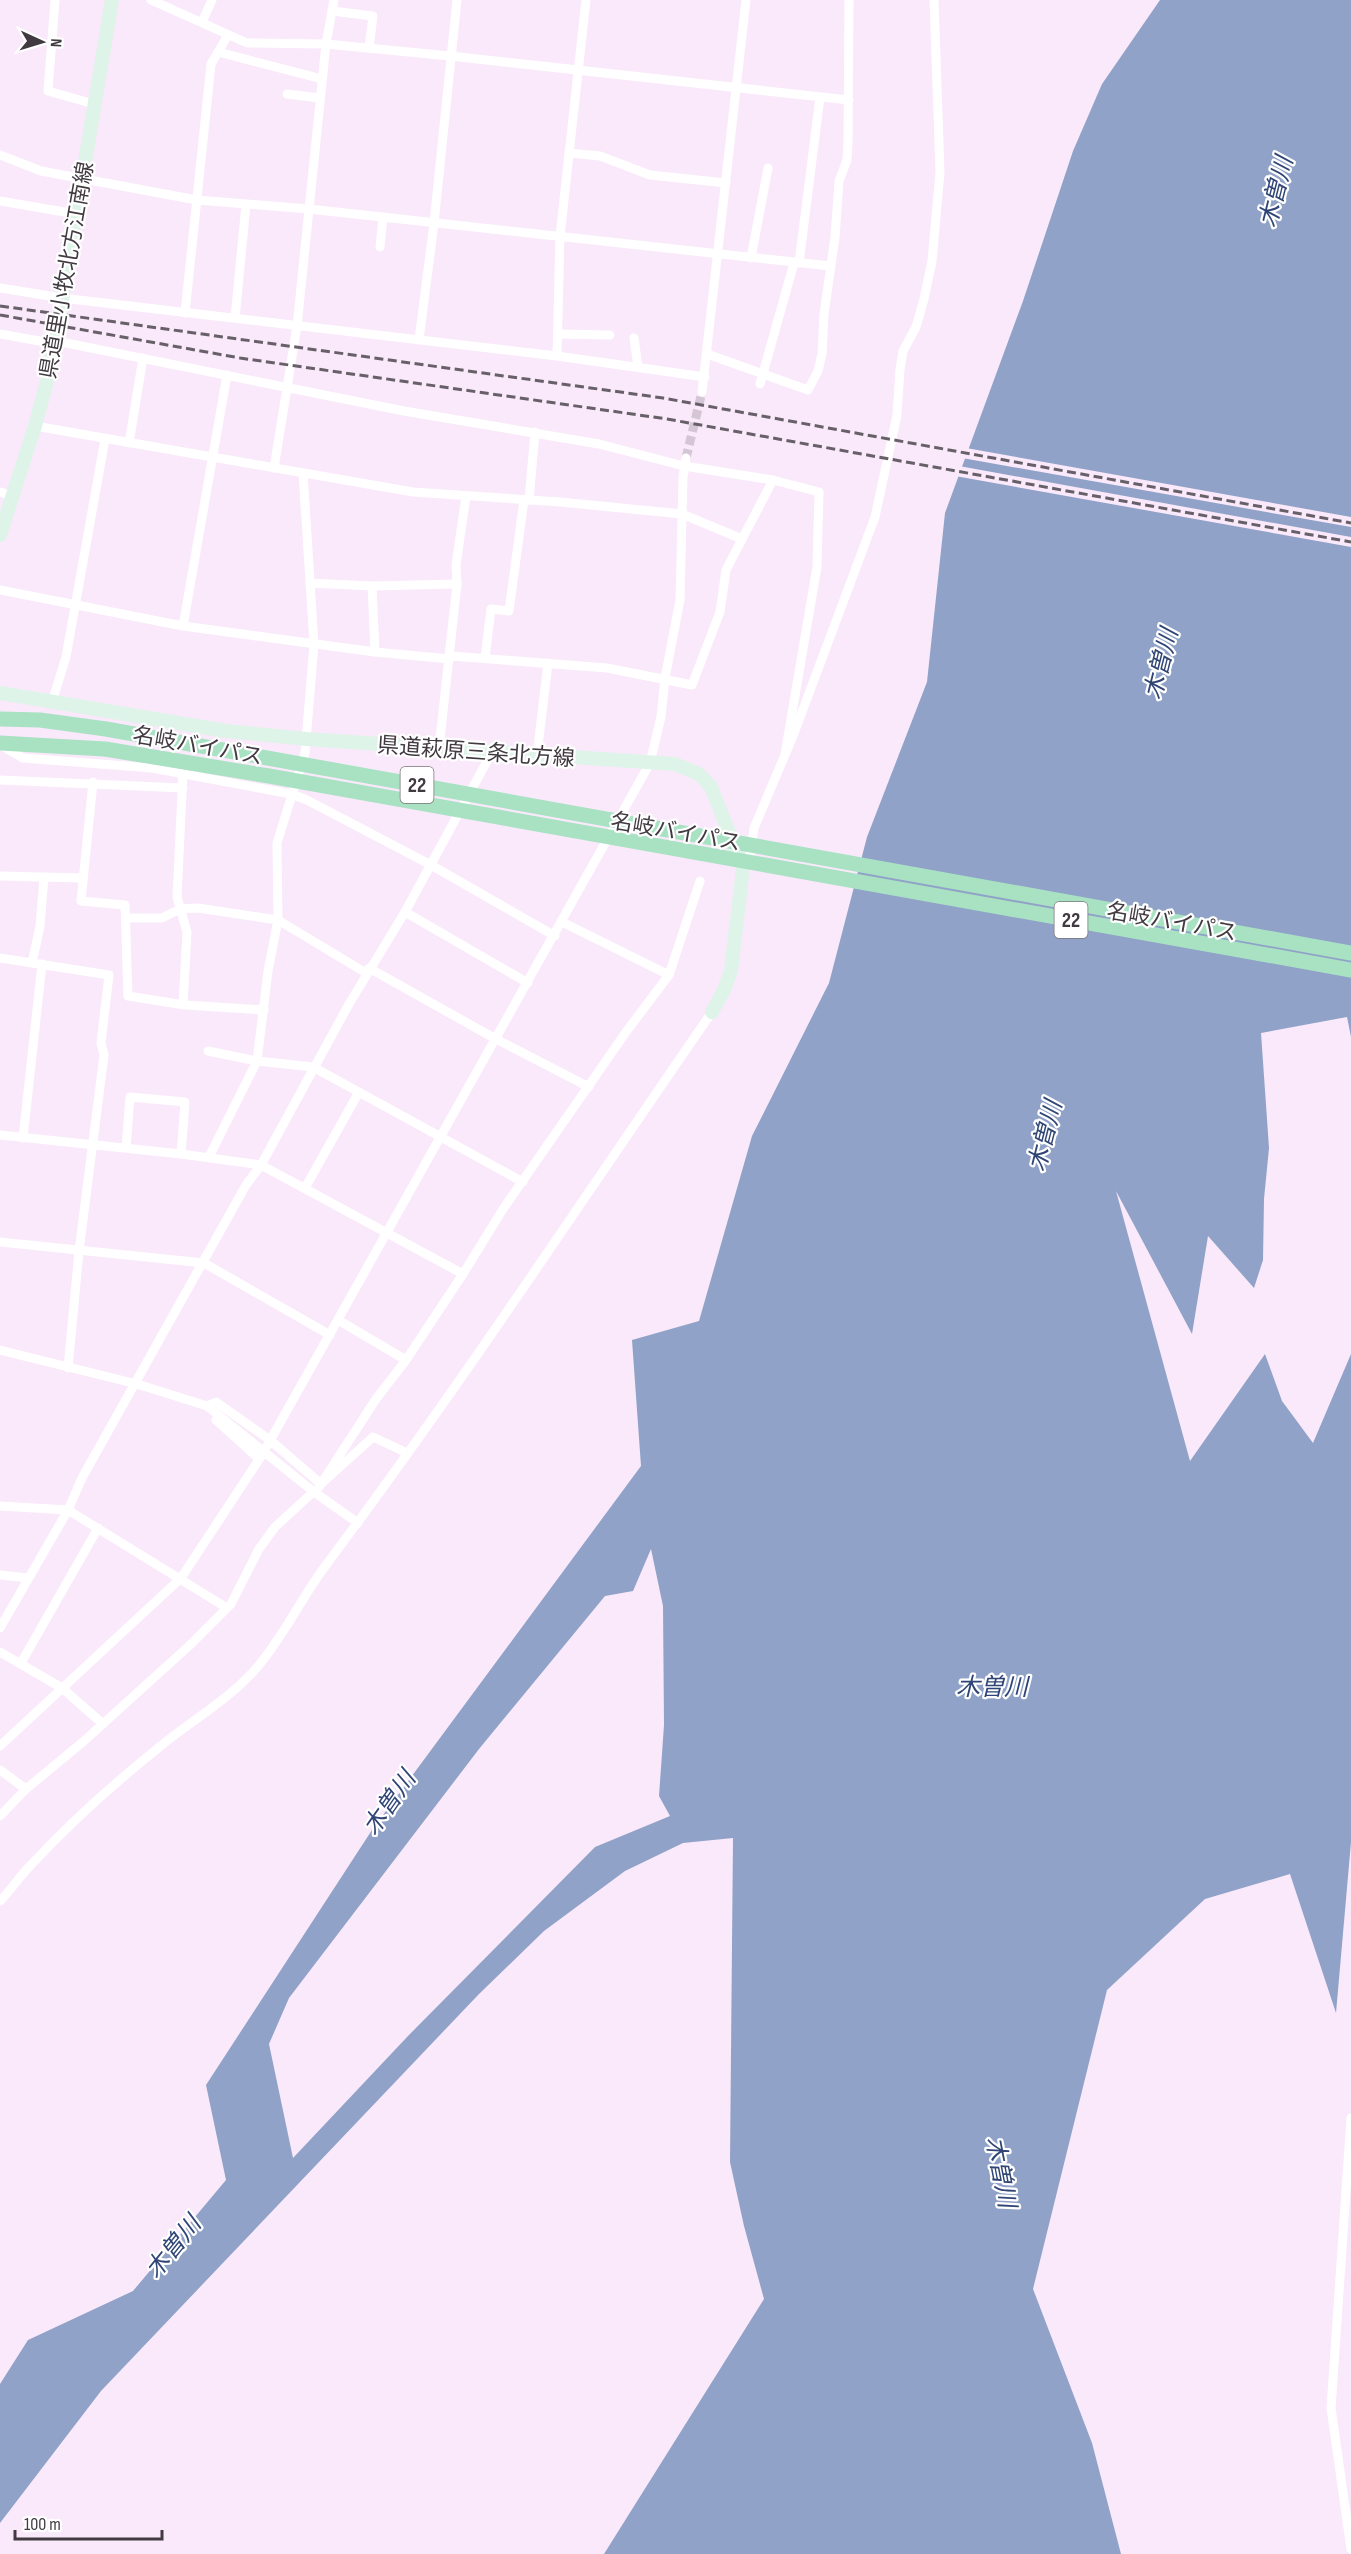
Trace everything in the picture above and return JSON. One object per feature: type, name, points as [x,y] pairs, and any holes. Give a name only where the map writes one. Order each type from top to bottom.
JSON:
[{"type":"highway","name":"名岐バイパス","points":[[0,719],[40,720],[106,729],[1351,953]]},
{"type":"highway","name":"名岐バイパス","points":[[0,744],[39,744],[105,749],[281,778],[1351,970]]},
{"type":"main road","name":"県道里小牧北方江南線","points":[[0,535],[6,494],[35,426],[55,341],[112,0]]},
{"type":"main road","name":"県道萩原三条北方線","points":[[0,693],[226,731],[306,739],[650,763],[687,768],[699,774],[707,782],[743,868],[731,971],[724,990],[711,1012]]},
{"type":"street","points":[[55,0],[48,91],[94,104]]},
{"type":"street","points":[[151,0],[162,2],[239,41],[256,44],[326,44],[369,48],[849,100]]},
{"type":"street","points":[[202,22],[212,0]]},
{"type":"street","points":[[274,468],[297,326],[322,79],[334,0]]},
{"type":"street","points":[[419,340],[434,223],[457,0]]},
{"type":"street","points":[[557,356],[560,236],[586,0]]},
{"type":"street","points":[[702,392],[746,0]]},
{"type":"street","points":[[707,354],[808,390],[818,371],[822,354],[824,314],[839,181],[847,160],[849,0]]},
{"type":"street","points":[[743,868],[750,855],[754,828],[845,601],[875,517],[897,415],[903,351],[916,327],[930,271],[938,210],[940,172],[934,0]]},
{"type":"street","points":[[332,11],[374,16],[369,48]]},
{"type":"street","points":[[185,312],[211,64],[228,35]]},
{"type":"street","points":[[219,52],[322,79]]},
{"type":"street","points":[[287,94],[320,98]]},
{"type":"street","points":[[760,384],[796,263],[820,97]]},
{"type":"street","points":[[569,153],[600,156],[650,175],[726,183]]},
{"type":"street","points":[[0,155],[27,167],[197,200],[309,209],[830,266]]},
{"type":"street","points":[[751,258],[768,168]]},
{"type":"street","points":[[0,201],[76,214]]},
{"type":"street","points":[[235,318],[246,205]]},
{"type":"street","points":[[380,247],[382,218]]},
{"type":"street","points":[[0,288],[62,298],[557,356],[705,377]]},
{"type":"street","points":[[0,334],[55,341],[404,411],[599,444],[773,480],[819,492],[817,567],[785,754]]},
{"type":"street","points":[[558,334],[610,335]]},
{"type":"street","points":[[634,338],[638,367]]},
{"type":"street","points":[[129,443],[143,358]]},
{"type":"street","points":[[183,626],[227,375]]},
{"type":"street","points":[[35,426],[413,492],[682,514],[742,539]]},
{"type":"street","points":[[485,658],[491,609],[509,612],[527,500],[535,432]]},
{"type":"street","points":[[52,702],[66,657],[105,439]]},
{"type":"street","points":[[0,1746],[181,1578],[264,1450],[387,1234],[439,1135],[555,936],[650,763],[661,717],[665,678],[680,600],[685,462]]},
{"type":"street","points":[[209,1157],[257,1061],[268,971],[278,920],[277,843],[305,753],[314,644],[303,473]]},
{"type":"street","points":[[0,590],[183,626],[375,652],[607,668],[665,678],[692,686],[720,612],[726,570],[773,480]]},
{"type":"street","points":[[439,748],[458,584],[456,565],[466,496]]},
{"type":"street","points":[[310,583],[372,586],[458,584]]},
{"type":"street","points":[[372,586],[375,652]]},
{"type":"street","points":[[537,755],[549,663]]},
{"type":"street","points":[[0,744],[23,758],[117,764],[183,772],[291,794],[307,800],[430,865],[555,936]]},
{"type":"street","points":[[0,1628],[68,1510],[82,1478],[137,1384],[246,1185],[261,1165],[313,1067],[405,912],[492,752]]},
{"type":"street","points":[[183,772],[177,897],[187,932],[183,1005]]},
{"type":"street","points":[[0,780],[93,782],[183,788]]},
{"type":"street","points":[[93,782],[81,901],[125,905],[128,996],[183,1005],[264,1011]]},
{"type":"street","points":[[0,876],[82,878]]},
{"type":"street","points":[[23,1138],[44,877]]},
{"type":"street","points":[[320,1485],[376,1399],[406,1360],[503,1209],[626,1032],[669,975],[700,881]]},
{"type":"street","points":[[126,918],[162,918],[180,909],[198,908],[278,920],[368,971],[589,1087]]},
{"type":"street","points":[[405,912],[528,983]]},
{"type":"street","points":[[562,922],[669,975]]},
{"type":"street","points":[[0,958],[127,978]]},
{"type":"street","points":[[68,1368],[79,1251],[104,1055],[101,1043],[109,975]]},
{"type":"street","points":[[0,1901],[27,1869],[75,1820],[157,1749],[218,1704],[257,1667],[276,1643],[306,1592],[358,1523],[555,1244],[711,1012]]},
{"type":"street","points":[[208,1052],[257,1061],[313,1067],[523,1182]]},
{"type":"street","points":[[305,1188],[359,1092]]},
{"type":"street","points":[[126,1148],[130,1097],[185,1102],[182,1154]]},
{"type":"street","points":[[0,1135],[209,1157],[261,1165],[463,1274]]},
{"type":"street","points":[[0,1242],[204,1263],[330,1335]]},
{"type":"street","points":[[338,1320],[406,1360]]},
{"type":"street","points":[[0,1350],[137,1384],[207,1406],[314,1492],[358,1523]]},
{"type":"street","points":[[207,1406],[216,1402],[264,1450]]},
{"type":"street","points":[[207,1406],[211,1415],[320,1485]]},
{"type":"street","points":[[320,1485],[373,1437],[407,1453]]},
{"type":"street","points":[[0,1816],[26,1789],[103,1724],[227,1608],[259,1549],[275,1527],[310,1495]]},
{"type":"street","points":[[0,1506],[68,1510],[227,1608]]},
{"type":"street","points":[[21,1663],[98,1528]]},
{"type":"street","points":[[0,1575],[28,1578]]},
{"type":"street","points":[[0,1652],[62,1688],[103,1724]]},
{"type":"street","points":[[0,1770],[26,1789]]},
{"type":"street","points":[[1351,2118],[1331,2408],[1351,2549]]},
{"type":"water","name":"木曽川","points":[[1160,0],[1351,0],[1351,1037],[1347,1017],[1261,1033],[1269,1148],[1264,1199],[1263,1260],[1254,1288],[1208,1236],[1192,1334],[1116,1191],[1190,1461],[1265,1354],[1282,1401],[1313,1443],[1351,1354],[1351,1842],[1336,2013],[1290,1874],[1205,1899],[1107,1990],[1033,2289],[1092,2443],[1121,2554],[604,2554],[764,2299],[744,2226],[730,2162],[733,1838],[683,1843],[625,1871],[544,1931],[479,1994],[101,2391],[0,2523],[0,2384],[28,2340],[133,2291],[226,2180],[206,2085],[372,1830],[641,1466],[632,1340],[699,1321],[752,1136],[829,983],[867,837],[927,682],[945,513],[1023,301],[1073,151],[1102,84]],"holes":[[[651,1549],[663,1606],[664,1725],[659,1796],[670,1816],[595,1847],[408,2036],[293,2158],[269,2044],[289,1998],[479,1749],[605,1596],[633,1591]]]},
{"type":"pier","points":[[966,448],[1351,517],[1351,527],[962,458]]},
{"type":"pier","points":[[959,466],[1351,537],[1351,547],[955,476]]},
{"type":"tunnel","points":[[686,458],[702,392]]},
{"type":"railway","points":[[0,306],[663,398],[1351,523]]},
{"type":"railway","points":[[0,315],[240,358],[667,419],[1351,542]]}]
